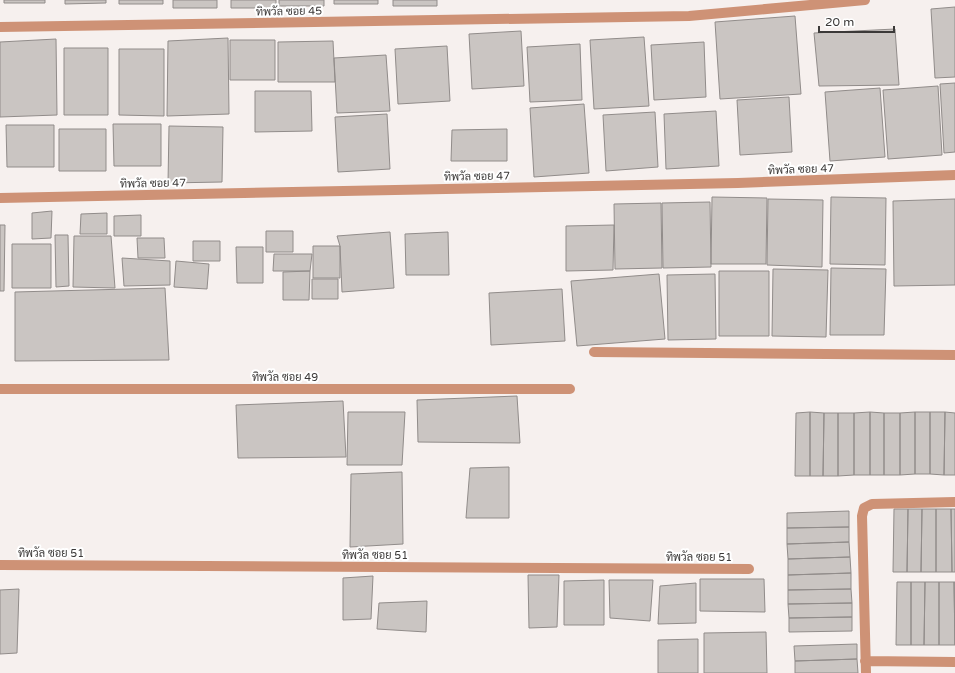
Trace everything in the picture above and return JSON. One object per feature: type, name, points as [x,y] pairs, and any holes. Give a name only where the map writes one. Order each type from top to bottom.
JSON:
[{"type":"street","name":"ทิพวัล ซอย 45","points":[[0,27],[689,16],[865,0]]},
{"type":"street","name":"ทิพวัล ซอย 47","points":[[0,198],[738,183],[955,175]]},
{"type":"street","points":[[594,352],[955,355]]},
{"type":"street","name":"ทิพวัล ซอย 49","points":[[0,389],[570,389]]},
{"type":"street","points":[[866,673],[862,516],[864,508],[872,504],[955,502]]},
{"type":"street","name":"ทิพวัล ซอย 51","points":[[0,564],[749,569]]},
{"type":"street","points":[[865,661],[955,662]]},
{"type":"building","points":[[4,0],[45,0],[45,3],[4,3]]},
{"type":"building","points":[[65,0],[106,0],[106,3],[65,4]]},
{"type":"building","points":[[119,0],[163,0],[163,4],[119,4]]},
{"type":"building","points":[[173,0],[217,0],[217,8],[173,8]]},
{"type":"building","points":[[231,0],[276,0],[276,8],[231,8]]},
{"type":"building","points":[[279,0],[324,0],[324,6],[279,6]]},
{"type":"building","points":[[334,0],[378,0],[378,4],[334,4]]},
{"type":"building","points":[[393,0],[437,0],[437,6],[393,6]]},
{"type":"building","points":[[955,7],[955,77],[935,78],[931,9]]},
{"type":"building","points":[[795,16],[801,94],[720,99],[715,22]]},
{"type":"building","points":[[895,29],[899,85],[819,86],[814,33]]},
{"type":"building","points":[[521,31],[524,86],[472,89],[469,34]]},
{"type":"building","points":[[644,37],[649,106],[594,109],[590,40]]},
{"type":"building","points":[[228,38],[229,114],[167,116],[168,41]]},
{"type":"building","points":[[56,39],[57,115],[0,117],[0,42]]},
{"type":"building","points":[[230,40],[275,40],[275,80],[230,80]]},
{"type":"building","points":[[333,41],[335,82],[278,82],[278,42]]},
{"type":"building","points":[[704,42],[706,97],[654,100],[651,45]]},
{"type":"building","points":[[580,44],[582,100],[530,102],[527,47]]},
{"type":"building","points":[[447,46],[450,101],[398,104],[395,49]]},
{"type":"building","points":[[64,48],[108,48],[108,115],[64,115]]},
{"type":"building","points":[[119,49],[164,49],[164,116],[119,115]]},
{"type":"building","points":[[386,55],[390,111],[337,113],[334,58]]},
{"type":"building","points":[[955,83],[955,152],[944,153],[940,84]]},
{"type":"building","points":[[938,86],[942,155],[888,159],[883,90]]},
{"type":"building","points":[[880,88],[885,157],[830,161],[825,92]]},
{"type":"building","points":[[255,91],[311,91],[312,131],[255,132]]},
{"type":"building","points":[[789,97],[792,152],[740,155],[737,100]]},
{"type":"building","points":[[584,104],[589,173],[534,177],[530,108]]},
{"type":"building","points":[[716,111],[719,166],[666,169],[664,114]]},
{"type":"building","points":[[655,112],[658,167],[606,171],[603,115]]},
{"type":"building","points":[[387,114],[390,169],[338,172],[335,117]]},
{"type":"building","points":[[113,124],[161,124],[161,166],[114,166]]},
{"type":"building","points":[[6,125],[54,125],[54,167],[7,167]]},
{"type":"building","points":[[169,126],[223,127],[222,182],[168,183]]},
{"type":"building","points":[[59,129],[106,129],[106,171],[59,171]]},
{"type":"building","points":[[507,129],[507,161],[451,161],[452,130]]},
{"type":"building","points":[[712,197],[767,198],[766,264],[711,264]]},
{"type":"building","points":[[831,197],[886,198],[885,265],[830,264]]},
{"type":"building","points":[[768,199],[823,200],[822,267],[767,265]]},
{"type":"building","points":[[955,199],[955,285],[894,286],[893,201]]},
{"type":"building","points":[[710,202],[711,267],[663,268],[662,203]]},
{"type":"building","points":[[661,203],[662,268],[615,269],[614,204]]},
{"type":"building","points":[[52,211],[51,238],[32,239],[32,213]]},
{"type":"building","points":[[107,213],[107,234],[80,234],[81,214]]},
{"type":"building","points":[[141,215],[141,236],[114,236],[114,216]]},
{"type":"building","points":[[0,225],[5,225],[4,291],[0,291]]},
{"type":"building","points":[[614,225],[613,270],[566,271],[566,226]]},
{"type":"building","points":[[266,231],[293,231],[293,252],[266,252]]},
{"type":"building","points":[[390,232],[394,288],[342,292],[340,246],[337,236]]},
{"type":"building","points":[[448,232],[449,275],[406,275],[405,234]]},
{"type":"building","points":[[55,235],[68,235],[69,286],[56,287]]},
{"type":"building","points":[[74,236],[111,236],[115,288],[73,287]]},
{"type":"building","points":[[137,238],[164,238],[165,258],[138,258]]},
{"type":"building","points":[[193,241],[220,241],[220,261],[193,261]]},
{"type":"building","points":[[12,244],[51,244],[51,288],[12,288]]},
{"type":"building","points":[[313,246],[340,246],[340,278],[313,278]]},
{"type":"building","points":[[236,247],[263,247],[263,283],[237,283]]},
{"type":"building","points":[[274,254],[312,254],[310,271],[273,271]]},
{"type":"building","points":[[122,258],[170,261],[170,285],[124,286]]},
{"type":"building","points":[[176,261],[209,264],[207,289],[174,287]]},
{"type":"building","points":[[831,268],[886,269],[884,335],[830,335]]},
{"type":"building","points":[[773,269],[828,270],[826,337],[772,336]]},
{"type":"building","points":[[310,271],[309,300],[283,300],[283,272]]},
{"type":"building","points":[[719,271],[769,271],[769,336],[719,336]]},
{"type":"building","points":[[659,274],[665,339],[577,346],[571,281]]},
{"type":"building","points":[[715,274],[716,339],[668,340],[667,275]]},
{"type":"building","points":[[312,279],[338,279],[338,299],[312,299]]},
{"type":"building","points":[[165,288],[169,360],[15,361],[15,292]]},
{"type":"building","points":[[562,289],[565,341],[491,345],[489,293]]},
{"type":"building","points":[[517,396],[520,443],[418,442],[417,400]]},
{"type":"building","points":[[343,401],[346,457],[238,458],[236,405]]},
{"type":"building","points":[[348,412],[405,412],[402,465],[347,465]]},
{"type":"building","points":[[810,412],[824,413],[823,476],[810,476]]},
{"type":"building","points":[[810,412],[810,476],[795,476],[796,413]]},
{"type":"building","points":[[870,412],[884,413],[884,475],[870,475]]},
{"type":"building","points":[[870,412],[870,475],[854,475],[854,413]]},
{"type":"building","points":[[915,412],[930,412],[930,474],[915,474]]},
{"type":"building","points":[[915,412],[915,474],[900,475],[900,413]]},
{"type":"building","points":[[930,412],[945,412],[944,475],[930,474]]},
{"type":"building","points":[[945,412],[955,413],[955,475],[944,475]]},
{"type":"building","points":[[824,413],[838,413],[838,476],[823,476]]},
{"type":"building","points":[[838,413],[854,413],[854,475],[838,476]]},
{"type":"building","points":[[884,413],[900,413],[900,475],[884,475]]},
{"type":"building","points":[[509,467],[509,518],[466,518],[470,468]]},
{"type":"building","points":[[402,472],[403,544],[350,547],[351,474]]},
{"type":"building","points":[[894,509],[908,509],[907,572],[893,572]]},
{"type":"building","points":[[908,509],[922,509],[921,572],[907,572]]},
{"type":"building","points":[[922,509],[936,509],[936,572],[921,572]]},
{"type":"building","points":[[936,509],[951,509],[952,572],[936,572]]},
{"type":"building","points":[[951,509],[955,509],[955,572],[952,572]]},
{"type":"building","points":[[849,511],[849,527],[787,528],[787,513]]},
{"type":"building","points":[[849,527],[849,542],[787,544],[787,528]]},
{"type":"building","points":[[849,542],[850,557],[788,559],[787,544]]},
{"type":"building","points":[[850,557],[851,573],[788,575],[788,559]]},
{"type":"building","points":[[851,573],[851,589],[788,590],[788,575]]},
{"type":"building","points":[[528,575],[559,575],[557,627],[529,628]]},
{"type":"building","points":[[373,576],[371,619],[343,620],[343,578]]},
{"type":"building","points":[[700,579],[764,579],[765,612],[700,611]]},
{"type":"building","points":[[604,580],[604,625],[564,625],[564,581]]},
{"type":"building","points":[[609,580],[653,580],[650,621],[610,618]]},
{"type":"building","points":[[897,582],[911,582],[911,645],[896,645]]},
{"type":"building","points":[[911,582],[925,582],[924,645],[911,645]]},
{"type":"building","points":[[925,582],[939,582],[939,645],[924,645]]},
{"type":"building","points":[[939,582],[954,582],[955,645],[939,645]]},
{"type":"building","points":[[954,582],[955,582],[955,645]]},
{"type":"building","points":[[696,583],[696,623],[658,624],[660,586]]},
{"type":"building","points":[[19,589],[17,653],[0,654],[0,590]]},
{"type":"building","points":[[851,589],[852,603],[788,604],[788,590]]},
{"type":"building","points":[[427,601],[426,632],[377,629],[379,603]]},
{"type":"building","points":[[852,603],[852,617],[789,618],[788,604]]},
{"type":"building","points":[[852,617],[852,631],[789,632],[789,618]]},
{"type":"building","points":[[766,632],[767,673],[704,673],[704,633]]},
{"type":"building","points":[[698,639],[698,673],[658,673],[658,640]]},
{"type":"building","points":[[857,644],[857,659],[795,661],[794,646]]},
{"type":"building","points":[[857,659],[858,673],[795,673],[795,661]]}]
